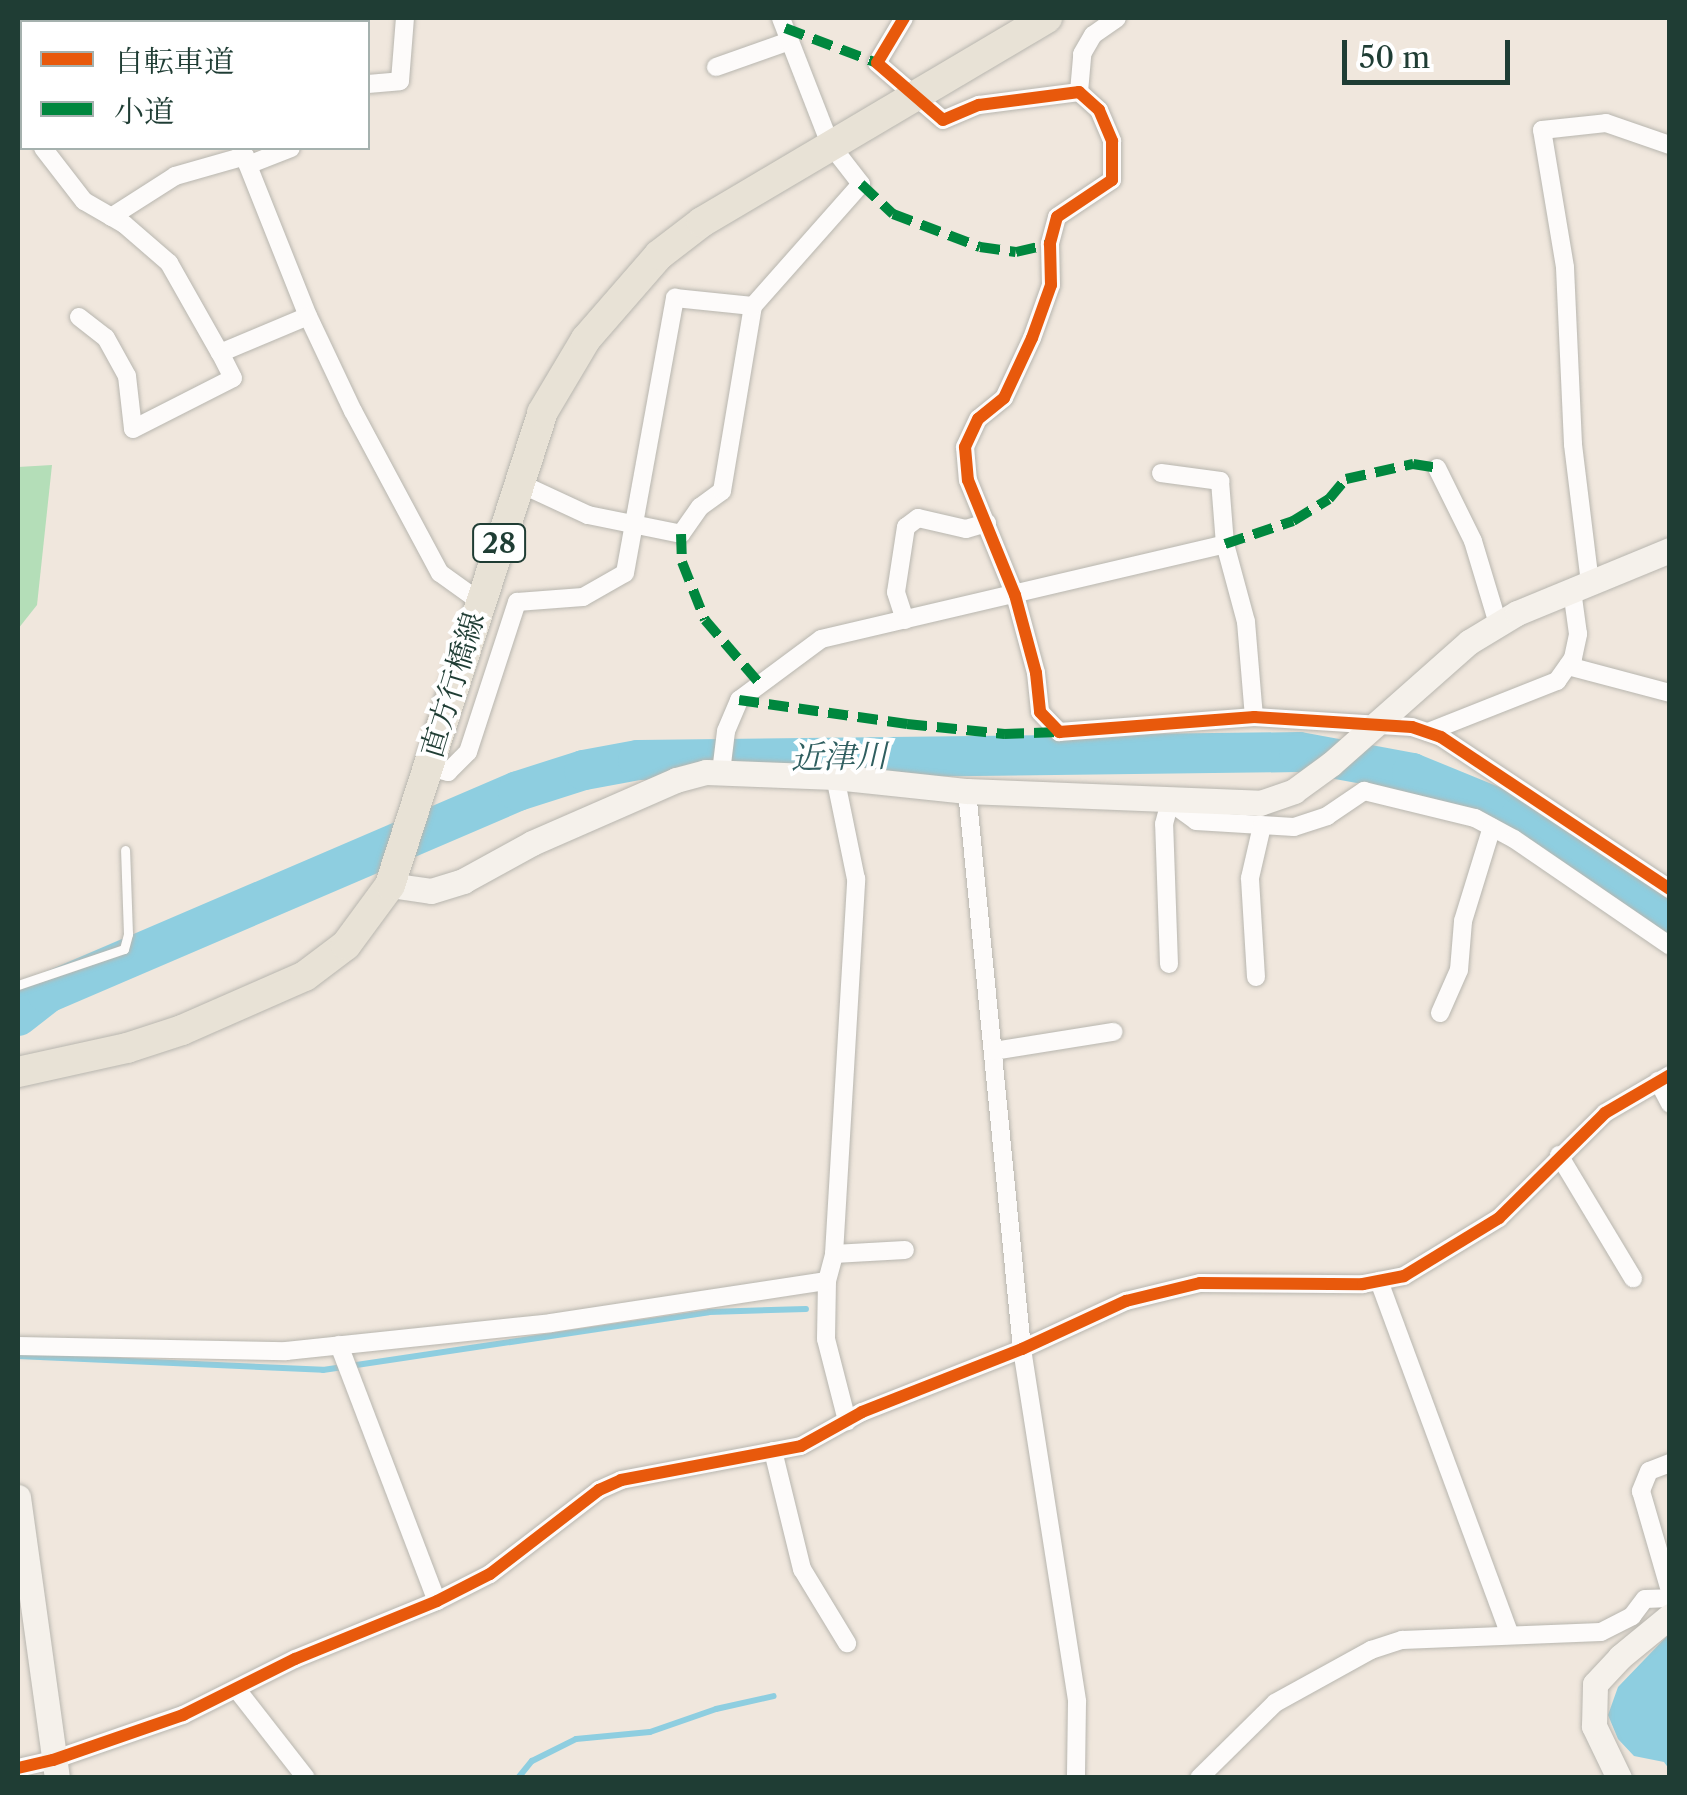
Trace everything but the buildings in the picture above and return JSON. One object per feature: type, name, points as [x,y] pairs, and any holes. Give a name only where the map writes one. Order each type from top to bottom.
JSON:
[{"type":"main road","name":"直方行橋線","points":[[18,1072],[127,1048],[182,1030],[305,976],[346,945],[390,884],[542,413],[586,339],[659,255],[702,222],[1048,18]]},
{"type":"street","points":[[370,84],[400,80],[405,18]]},
{"type":"street","points":[[519,483],[588,515],[681,534],[700,507],[722,491],[753,306],[861,184],[830,144],[780,18]]},
{"type":"street","points":[[904,18],[878,63],[892,80],[918,96],[943,120],[978,105],[1078,92],[1099,110],[1112,140],[1116,164],[1112,180],[1057,216],[1050,244],[1051,284],[1032,338],[1004,398],[978,419],[966,447],[968,480],[1016,596],[1036,673],[1040,712],[1059,732],[1254,717],[1428,732],[1670,889]]},
{"type":"street","points":[[1078,92],[1082,54],[1093,35],[1117,18]]},
{"type":"street","points":[[716,67],[790,41]]},
{"type":"street","points":[[1428,732],[1557,681],[1568,666],[1578,634],[1581,587],[1566,267],[1542,130],[1606,123],[1670,145]]},
{"type":"street","points":[[45,150],[84,201],[170,263],[232,378],[133,429],[127,376],[106,338],[79,317]]},
{"type":"street","points":[[111,217],[175,176],[280,150]]},
{"type":"street","points":[[245,156],[308,316],[353,412],[440,573],[479,601]]},
{"type":"street","points":[[428,767],[448,772],[468,752],[517,602],[583,597],[624,574],[675,298],[753,306]]},
{"type":"street","points":[[220,353],[308,316]]},
{"type":"street","points":[[1437,468],[1473,541],[1498,624]]},
{"type":"street","points":[[1161,473],[1220,481],[1225,544],[1246,622],[1254,717]]},
{"type":"street","points":[[905,620],[896,592],[906,527],[918,518],[966,529],[987,524]]},
{"type":"street","points":[[720,772],[726,732],[738,700],[820,639],[1225,544]]},
{"type":"street","points":[[390,884],[432,891],[448,886],[676,780],[720,772],[834,776],[967,791],[1260,803],[1294,791],[1380,726],[1469,642],[1498,624],[1670,550]]},
{"type":"street","points":[[1568,666],[1670,693]]},
{"type":"street","points":[[834,776],[856,879],[826,1339],[847,1421]]},
{"type":"street","points":[[1170,802],[1196,821],[1294,827],[1364,790],[1410,799],[1492,827],[1670,946]]},
{"type":"street","points":[[967,791],[1022,1349],[1077,1702],[1076,1778]]},
{"type":"street","points":[[1170,802],[1164,824],[1170,964]]},
{"type":"street","points":[[1256,977],[1250,878],[1262,826]]},
{"type":"street","points":[[1440,1013],[1460,970],[1463,921],[1492,827]]},
{"type":"street","points":[[994,1051],[1113,1032]]},
{"type":"street","points":[[18,1768],[55,1769],[238,1691],[295,1659],[437,1602],[490,1574],[599,1490],[621,1480],[802,1446],[847,1421],[1022,1349],[1126,1301],[1200,1283],[1379,1281],[1404,1276],[1499,1218],[1605,1112],[1664,1078],[1670,1104]]},
{"type":"street","points":[[1559,1155],[1633,1278]]},
{"type":"street","points":[[834,1254],[905,1250]]},
{"type":"street","points":[[18,1346],[286,1351],[550,1323],[828,1281]]},
{"type":"street","points":[[1379,1281],[1510,1635]]},
{"type":"street","points":[[339,1345],[435,1586],[437,1602]]},
{"type":"street","points":[[773,1451],[802,1569],[846,1643]]},
{"type":"street","points":[[1200,1778],[1275,1702],[1371,1650],[1402,1640],[1601,1632],[1632,1616],[1645,1598],[1670,1594],[1641,1491],[1649,1471],[1670,1462]]},
{"type":"street","points":[[18,1497],[55,1769]]},
{"type":"street","points":[[1619,1778],[1594,1726],[1596,1684],[1620,1657],[1670,1616]]},
{"type":"street","points":[[238,1691],[306,1778]]},
{"type":"lane","points":[[18,984],[124,949],[128,934],[125,850]]},
{"type":"green space","points":[[52,465],[37,605],[18,629],[18,467]]},
{"type":"water","points":[[1669,1634],[1669,1769],[1664,1762],[1634,1756],[1618,1739],[1608,1715],[1618,1687]]},
{"type":"waterway","name":"近津川","points":[[18,1016],[47,993],[518,791],[584,770],[638,760],[1299,752],[1412,773],[1520,817],[1670,925]]},
{"type":"waterway","points":[[18,1356],[323,1370],[709,1312],[806,1309]]},
{"type":"waterway","points":[[518,1778],[532,1761],[576,1739],[650,1732],[716,1709],[774,1696]]},
{"type":"marked path","points":[[785,28],[877,63]]},
{"type":"marked path","points":[[861,184],[893,214],[980,247],[1016,252],[1050,244]]},
{"type":"marked path","points":[[1225,544],[1293,521],[1329,499],[1346,479],[1413,464],[1437,468]]},
{"type":"marked path","points":[[681,534],[682,562],[705,620],[760,684]]},
{"type":"marked path","points":[[739,700],[1004,734],[1059,732]]},
{"type":"cycle path","points":[[904,18],[877,63],[943,120],[979,105],[1079,92],[1099,110],[1112,141],[1112,180],[1057,217],[1050,244],[1051,285],[1032,338],[1004,398],[978,419],[965,447],[968,480],[1015,595],[1036,673],[1040,712],[1059,732],[1254,717],[1412,727],[1441,737],[1670,889]]},
{"type":"cycle path","points":[[18,1768],[53,1760],[183,1715],[295,1659],[437,1601],[490,1574],[599,1490],[621,1480],[801,1446],[862,1412],[1022,1349],[1126,1301],[1200,1283],[1363,1284],[1404,1276],[1499,1218],[1605,1113],[1670,1075]]}]
